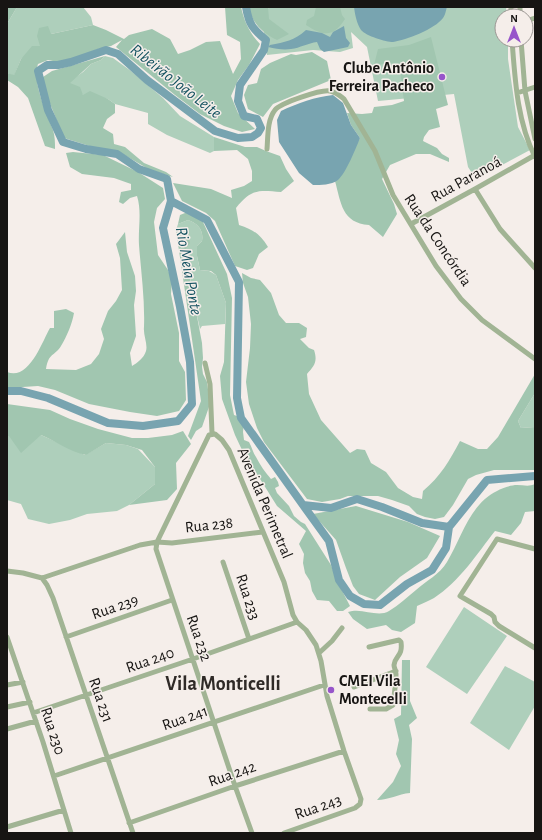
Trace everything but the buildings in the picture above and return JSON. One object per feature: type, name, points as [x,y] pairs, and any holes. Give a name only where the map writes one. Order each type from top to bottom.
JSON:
[{"type":"street","points":[[513,48],[517,93],[526,135],[535,156]]},
{"type":"street","points":[[522,48],[525,92],[535,139]]},
{"type":"street","points":[[517,93],[535,88]]},
{"type":"street","name":"Rua da Concórdia","points":[[267,149],[271,116],[275,108],[317,93],[329,91],[344,99],[375,151],[392,195],[436,266],[461,298],[487,324],[535,360]]},
{"type":"street","name":"Rua Paranoá","points":[[410,224],[535,156]]},
{"type":"street","points":[[475,190],[500,229],[535,268]]},
{"type":"street","points":[[7,570],[42,578],[140,545],[157,542],[207,438],[212,433],[210,384],[205,363]]},
{"type":"street","name":"Avenida Perimetral","points":[[212,433],[222,440],[229,450],[284,582],[292,615],[306,630],[316,645],[319,653],[324,685],[344,751],[361,798],[360,804]]},
{"type":"street","name":"Rua 238","points":[[157,542],[172,543],[263,532]]},
{"type":"street","points":[[535,549],[497,538],[460,596],[491,614],[499,626],[535,648]]},
{"type":"street","name":"Rua 232","points":[[157,542],[157,554],[172,600],[252,833]]},
{"type":"street","name":"Rua 233","points":[[223,562],[249,639]]},
{"type":"street","name":"Rua 231","points":[[42,578],[53,598],[133,833]]},
{"type":"street","name":"Rua 239","points":[[66,637],[172,600]]},
{"type":"street","name":"Rua 240","points":[[33,713],[297,622]]},
{"type":"street","points":[[319,653],[332,641],[342,628]]},
{"type":"street","name":"Rua 230","points":[[7,637],[30,702],[71,833]]},
{"type":"street","points":[[369,648],[400,640],[402,649],[395,661],[395,691],[392,705],[386,709],[370,709]]},
{"type":"street","points":[[354,687],[396,671]]},
{"type":"street","points":[[7,685],[23,682]]},
{"type":"street","name":"Rua 241","points":[[54,776],[324,685]]},
{"type":"street","points":[[7,707],[30,702]]},
{"type":"street","points":[[7,729],[36,721]]},
{"type":"street","name":"Rua 242","points":[[129,823],[164,808],[344,751]]},
{"type":"street","name":"Rua 243","points":[[284,833],[355,808],[360,804]]},
{"type":"street","points":[[7,827],[64,810]]},
{"type":"green space","points":[[7,7],[17,7],[7,24]]},
{"type":"green space","points":[[17,7],[83,7],[91,17],[93,25],[51,34],[40,46],[21,59],[14,76],[7,73],[7,24]]},
{"type":"green space","points":[[225,7],[241,7],[248,27],[260,44],[249,65],[238,80],[231,96],[238,113],[255,129],[242,132],[224,126],[200,114],[116,47],[122,40],[111,46],[98,49],[73,59],[58,62],[48,60],[38,64],[38,88],[54,132],[55,149],[45,146],[28,98],[18,87],[7,80],[7,73],[14,75],[21,59],[32,46],[40,46],[37,36],[39,28],[48,26],[51,34],[93,25],[124,39],[129,35],[152,29],[170,39],[178,54],[206,42],[220,41],[233,74],[241,59],[240,42],[227,35]]},
{"type":"green space","points":[[249,7],[268,7],[269,19],[289,34],[277,40],[267,34],[255,23]]},
{"type":"green space","name":"Clube Antônio Ferreira Pacheco","points":[[269,7],[506,7],[494,8],[494,48],[508,48],[508,59],[518,127],[530,150],[476,179],[468,167],[454,94],[378,101],[367,47],[351,32],[353,48],[340,52],[313,50],[267,55],[262,18]]},
{"type":"green space","points":[[316,7],[340,7],[342,15],[345,19],[336,30],[332,32],[323,33],[318,31],[306,25],[307,20],[314,16]]},
{"type":"green space","points":[[431,37],[448,105],[436,109],[440,127],[429,130],[423,141],[437,148],[442,154],[449,158],[449,162],[430,154],[416,154],[390,165],[382,179],[397,214],[383,237],[369,225],[353,220],[348,216],[341,204],[335,181],[360,138],[351,125],[347,113],[372,113],[374,107],[392,105],[404,101],[400,70],[395,63],[374,65],[378,49],[409,45]]},
{"type":"green space","points":[[312,52],[327,61],[331,80],[273,104],[263,117],[248,109],[244,95],[248,85],[257,83],[261,69],[270,63],[291,54],[296,55]]},
{"type":"green space","points":[[105,56],[113,58],[131,71],[163,98],[180,116],[214,137],[214,151],[210,153],[167,135],[148,124],[148,113],[115,104],[108,99],[83,95],[67,83],[83,72],[91,64],[101,60]]},
{"type":"green space","points":[[105,56],[101,60],[91,64],[70,83],[80,87],[83,95],[90,91],[108,99],[115,104],[115,113],[107,119],[103,128],[113,134],[114,144],[125,147],[144,163],[166,172],[173,177],[150,170],[121,153],[96,148],[64,138],[40,79],[52,71]]},
{"type":"green space","points":[[214,137],[245,147],[257,147],[280,156],[294,181],[281,192],[261,191],[251,194],[246,197],[236,208],[239,225],[256,233],[268,247],[259,254],[253,268],[247,270],[235,266],[215,221],[206,213],[182,201],[173,183],[211,189],[232,198],[231,190],[244,186],[252,181],[252,171],[248,159],[237,150],[214,151]]},
{"type":"green space","points":[[73,152],[103,155],[138,172],[163,188],[165,199],[157,208],[154,222],[158,255],[168,270],[172,281],[171,294],[179,333],[179,361],[185,372],[186,400],[179,411],[157,416],[89,404],[55,390],[38,386],[7,388],[7,372],[15,373],[22,371],[28,366],[34,359],[50,328],[54,328],[54,311],[66,309],[74,313],[71,326],[61,346],[50,357],[46,369],[76,370],[91,364],[99,354],[104,339],[101,329],[108,311],[122,290],[120,258],[116,244],[125,232],[127,252],[135,276],[136,291],[134,305],[136,336],[130,353],[132,366],[142,358],[146,351],[139,245],[140,214],[137,196],[130,198],[123,204],[119,202],[121,192],[131,190],[131,184],[114,178],[82,174],[70,167],[66,153]]},
{"type":"green space","points":[[190,211],[203,222],[227,274],[232,298],[230,395],[234,415],[244,422],[244,440],[249,442],[259,463],[271,479],[275,477],[278,482],[279,486],[275,488],[277,493],[289,506],[294,516],[305,524],[331,565],[337,581],[350,606],[343,611],[337,611],[329,601],[317,600],[312,591],[310,581],[305,573],[303,563],[304,554],[299,544],[306,531],[277,506],[242,450],[235,435],[222,399],[220,376],[224,362],[226,303],[216,275],[211,271],[200,270],[197,256],[197,246],[202,241],[200,228],[195,223],[188,220],[178,224],[180,215]]},
{"type":"green space","points":[[188,220],[192,221],[200,228],[202,241],[197,246],[197,256],[200,270],[209,271],[216,275],[226,303],[225,324],[202,326],[200,329],[190,277],[186,266],[185,250],[187,246],[185,234],[179,236],[176,230],[178,224]]},
{"type":"green space","points":[[176,230],[179,236],[188,235],[190,243],[185,250],[186,266],[190,279],[202,343],[202,367],[203,374],[207,382],[210,404],[202,427],[196,431],[191,440],[188,436],[201,401]]},
{"type":"green space","points":[[242,273],[251,278],[260,280],[271,293],[279,315],[286,323],[299,323],[307,328],[306,337],[300,339],[309,348],[314,350],[316,358],[315,364],[307,374],[309,394],[321,420],[350,453],[357,449],[365,450],[371,463],[386,472],[398,488],[413,497],[422,499],[423,491],[435,480],[444,468],[460,441],[478,449],[487,449],[498,437],[535,374],[535,393],[518,421],[521,428],[535,427],[535,470],[494,470],[476,475],[468,479],[453,505],[444,517],[435,519],[417,514],[409,506],[378,496],[348,496],[322,502],[307,499],[264,442],[257,428],[249,404],[246,382],[251,324],[248,297],[243,283]]},
{"type":"green space","points":[[535,393],[535,427],[521,428],[518,421]]},
{"type":"green space","points":[[7,404],[50,410],[98,429],[132,438],[172,435],[183,431],[191,444],[176,463],[177,489],[167,500],[129,505],[155,484],[155,467],[142,450],[126,445],[106,443],[86,455],[80,454],[41,435],[21,453],[9,436],[7,436]]},
{"type":"green space","points":[[41,435],[85,455],[106,443],[126,445],[138,449],[155,467],[155,484],[129,505],[117,511],[87,514],[70,520],[49,524],[28,519],[21,504],[7,500],[7,436]]},
{"type":"green space","points":[[535,484],[535,511],[525,512],[521,523],[511,535],[495,531],[452,584],[434,598],[417,606],[415,623],[401,632],[392,630],[386,625],[367,629],[353,619],[348,612],[359,611],[384,613],[393,609],[437,574],[444,566],[467,522],[479,504],[487,497],[509,486],[528,486]]},
{"type":"green space","points":[[356,506],[408,522],[440,536],[427,558],[400,577],[375,600],[359,594],[353,586],[336,540],[313,514]]},
{"type":"green space","points":[[464,607],[507,636],[467,694],[426,667]]},
{"type":"green space","points":[[402,660],[410,660],[410,701],[417,718],[409,725],[412,739],[410,793],[377,800],[393,782],[401,766],[396,754],[399,740],[394,719],[401,715]]},
{"type":"green space","points":[[505,666],[535,682],[535,706],[509,750],[470,723]]},
{"type":"water","points":[[354,7],[447,7],[444,17],[434,26],[405,39],[393,42],[376,38],[361,30],[356,19]]},
{"type":"water","points":[[344,26],[346,38],[350,43],[348,47],[324,52],[320,49],[317,42],[298,48],[280,49],[268,47],[270,45],[293,39],[306,30],[322,33],[330,37],[333,32]]},
{"type":"water","points":[[333,95],[343,103],[351,125],[360,138],[347,166],[338,180],[329,184],[313,185],[299,173],[279,142],[277,120],[281,111],[287,108],[313,99]]},
{"type":"waterway","name":"Ribeirão João Leite","points":[[7,391],[21,391],[48,398],[108,423],[143,426],[178,421],[192,404],[190,362],[163,228],[171,201],[167,179],[139,169],[117,154],[86,149],[63,142],[48,110],[38,71],[47,65],[58,65],[71,62],[106,50],[118,54],[147,80],[215,131],[238,138],[252,137],[258,133],[261,128],[257,119],[244,116],[238,101],[240,85],[264,50],[266,40],[252,26],[246,7]]},
{"type":"waterway","name":"Rio Meia Ponte","points":[[171,201],[207,220],[239,282],[237,398],[241,418],[303,505],[331,508],[357,499],[422,523],[449,527],[487,480],[535,476]]},
{"type":"waterway","name":"Rio Meia Ponte","points":[[303,505],[329,541],[339,580],[350,596],[364,604],[380,605],[407,584],[432,570],[446,548],[449,527]]},
{"type":"place","name":"Clube Antônio Ferreira Pacheco","points":[[442,77]]},
{"type":"place","name":"CMEI Vila Montecelli","points":[[331,690]]},
{"type":"district","name":"Vila Monticelli","points":[[223,684]]}]
